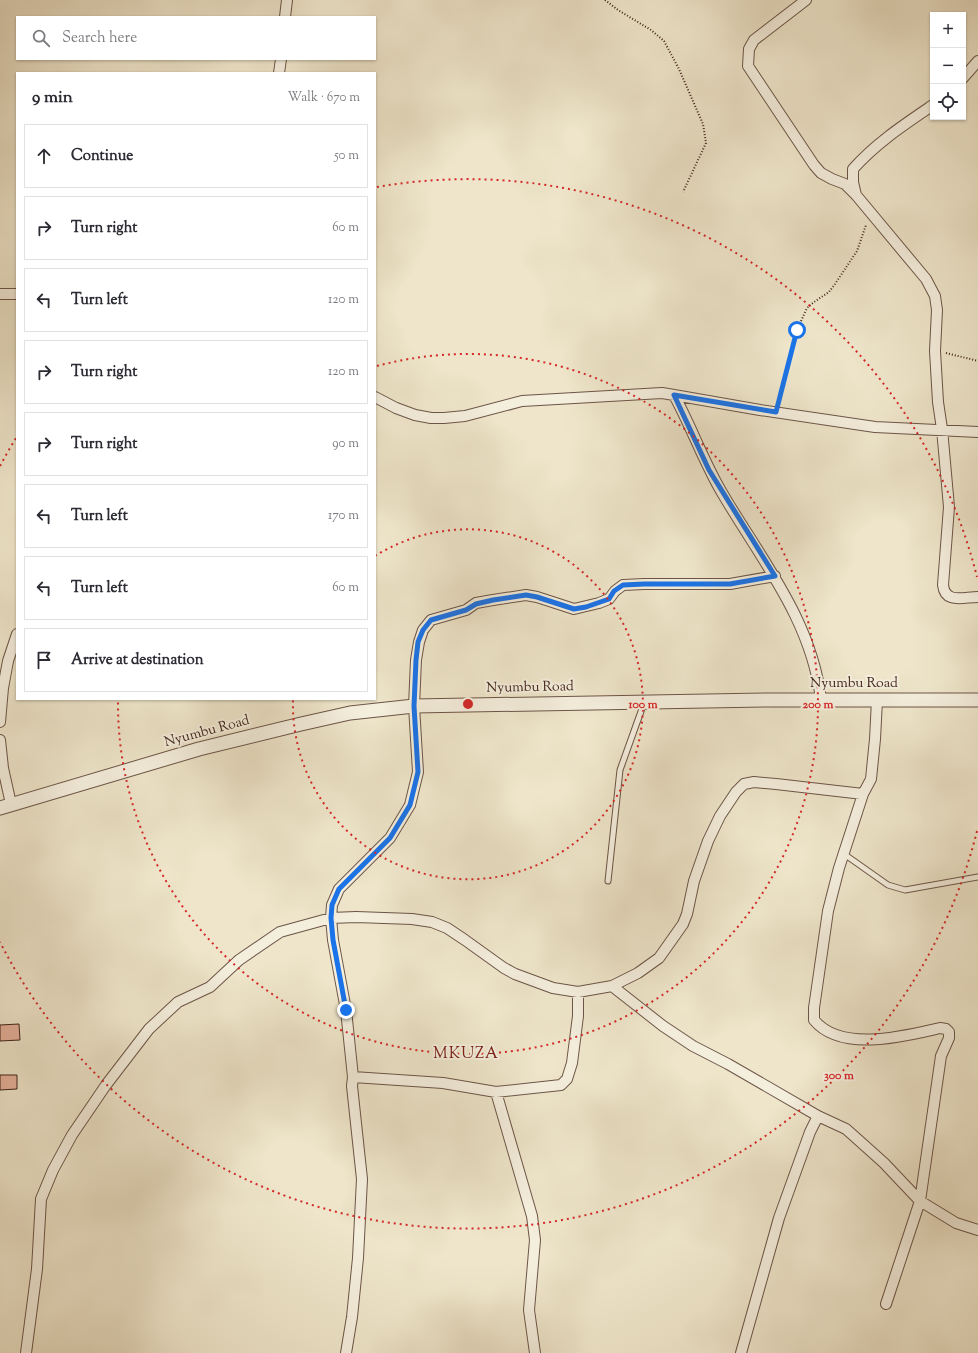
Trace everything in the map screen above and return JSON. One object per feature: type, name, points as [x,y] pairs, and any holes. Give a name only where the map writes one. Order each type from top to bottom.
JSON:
[{"type":"street","points":[[286,16],[287,0]]},
{"type":"street","points":[[806,0],[754,40],[749,49],[748,66],[814,165],[821,173],[845,184],[856,194],[926,280],[935,296],[938,310],[935,351],[938,402],[949,507],[943,585],[944,592],[946,596],[954,598],[978,596]]},
{"type":"street","points":[[279,72],[281,60]]},
{"type":"street","points":[[966,75],[978,61]]},
{"type":"street","points":[[856,194],[853,182],[853,169],[866,154],[888,136],[930,107]]},
{"type":"street","points":[[0,294],[16,294]]},
{"type":"street","points":[[376,398],[396,408],[415,415],[431,418],[444,418],[465,416],[522,402],[662,393],[875,427],[978,432]]},
{"type":"street","points":[[674,395],[709,470],[775,576],[806,637],[819,680],[821,700]]},
{"type":"street","points":[[346,1353],[352,1317],[358,1258],[362,1179],[346,1010],[333,940],[331,918],[332,905],[339,889],[390,838],[410,805],[418,772],[414,706],[418,642],[423,630],[431,620],[466,610],[476,604],[493,600],[526,595],[574,609],[586,607],[609,599],[614,591],[623,585],[730,584],[775,576]]},
{"type":"street","points":[[0,722],[3,688],[8,661],[16,637]]},
{"type":"street","name":"Nyumbu Road","points":[[6,806],[199,749],[350,713],[414,706],[821,700],[978,700]]},
{"type":"street","points":[[877,700],[871,778],[863,794],[828,911],[814,1008],[814,1020],[821,1028],[834,1035],[848,1038],[892,1038],[940,1028],[946,1029],[949,1032],[949,1038],[941,1056],[920,1201],[886,1304]]},
{"type":"street","points":[[0,740],[6,806]]},
{"type":"street","points":[[26,1353],[37,1269],[41,1198],[53,1170],[72,1135],[106,1085],[149,1029],[178,1002],[210,987],[239,960],[280,932],[331,918],[356,917],[412,919],[432,922],[447,928],[515,974],[553,988],[578,992],[612,986],[638,973],[659,958],[683,924],[687,914],[694,881],[708,841],[720,816],[736,792],[744,784],[754,782],[863,794]]},
{"type":"street","points":[[612,986],[662,1026],[693,1046],[728,1064],[818,1116],[846,1129],[884,1163],[920,1201],[956,1223],[978,1230]]},
{"type":"street","points":[[353,1077],[443,1083],[496,1092],[561,1085],[567,1079],[576,1038],[578,992]]},
{"type":"street","points":[[496,1092],[532,1216],[535,1240],[529,1310],[535,1353]]},
{"type":"street","points":[[741,1353],[779,1218],[810,1132],[818,1116]]},
{"type":"lane","points":[[608,881],[620,770],[644,702]]},
{"type":"lane","points":[[844,854],[888,884],[905,890],[978,877]]},
{"type":"path","points":[[605,0],[618,10],[651,30],[664,41],[679,69],[703,124],[706,143],[683,192]]},
{"type":"path","points":[[776,412],[797,330],[807,308],[829,292],[858,250],[870,212]]},
{"type":"path","points":[[935,351],[978,361]]},
{"type":"building","points":[[19,1024],[20,1040],[0,1041],[0,1025]]},
{"type":"building","points":[[0,1075],[17,1075],[17,1089],[0,1090]]},
{"type":"district","name":"MKUZA","points":[[466,1054]]},
{"type":"route","points":[[346,1010],[333,940],[331,918],[332,905],[339,889],[390,838],[410,805],[418,772],[414,706],[418,642],[423,630],[431,620],[466,610],[476,604],[493,600],[526,595],[574,609],[586,607],[609,599],[614,591],[623,585],[730,584],[775,576],[721,492],[709,470],[674,395],[776,412],[797,330]]}]
